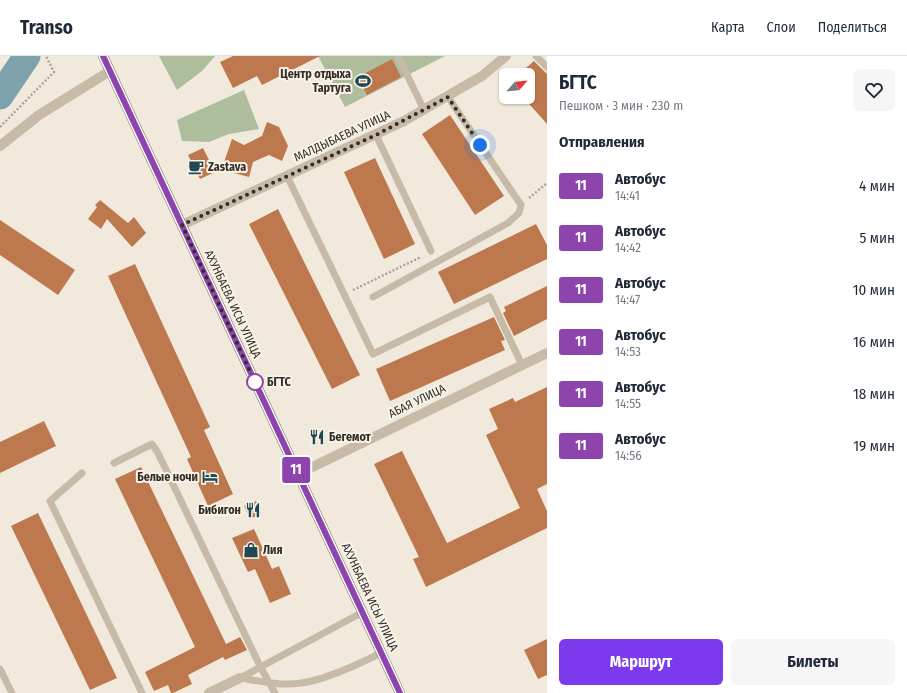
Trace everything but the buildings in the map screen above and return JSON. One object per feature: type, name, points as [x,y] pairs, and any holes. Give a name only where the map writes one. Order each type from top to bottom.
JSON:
[{"type":"main road","name":"АХУНБАЕВА ИСЫ УЛИЦА","points":[[103,56],[400,693]]},
{"type":"street","name":"МАЛДЫБАЕВА УЛИЦА","points":[[182,225],[376,135],[424,110],[482,76],[506,56]]},
{"type":"street","points":[[0,146],[39,115],[110,72]]},
{"type":"street","name":"АБАЯ УЛИЦА","points":[[298,474],[547,353]]},
{"type":"street","points":[[208,693],[240,678]]},
{"type":"lane","points":[[398,56],[424,110]]},
{"type":"lane","points":[[536,56],[547,67]]},
{"type":"lane","points":[[373,296],[508,223],[519,213],[520,204],[448,97]]},
{"type":"lane","points":[[376,135],[431,251]]},
{"type":"lane","points":[[287,176],[373,354],[490,297],[522,364]]},
{"type":"lane","points":[[114,463],[152,444],[261,668],[275,693]]},
{"type":"lane","points":[[82,473],[50,501],[142,693]]},
{"type":"lane","points":[[240,678],[363,612]]},
{"type":"lane","points":[[240,678],[270,684],[307,682],[353,666],[382,653]]},
{"type":"lane","points":[[0,669],[12,693]]},
{"type":"path","points":[[0,127],[54,72],[46,56]]},
{"type":"path","points":[[520,204],[547,183]]},
{"type":"path","points":[[344,294],[431,251]]},
{"type":"green space","points":[[159,56],[215,56],[202,71],[177,90]]},
{"type":"green space","name":"Центр отдыха Тартуга","points":[[318,56],[445,56],[345,107]]},
{"type":"green space","points":[[244,90],[259,129],[229,134],[209,142],[182,141],[177,120]]},
{"type":"waterway","points":[[0,96],[27,56]]},
{"type":"bus line","name":"11","points":[[103,56],[400,693]]},
{"type":"place","name":"Центр отдыха Тартуга","points":[[363,81]]},
{"type":"place","name":"Zastava","points":[[196,167]]},
{"type":"place","name":"БГТС","points":[[255,382]]},
{"type":"place","name":"Бегемот","points":[[317,437]]},
{"type":"place","name":"Белые ночи","points":[[210,477]]},
{"type":"place","name":"Бибигон","points":[[253,510]]},
{"type":"place","name":"Лия","points":[[251,550]]},
{"type":"route","points":[[255,382],[182,225],[376,135],[448,97],[480,145]]}]
